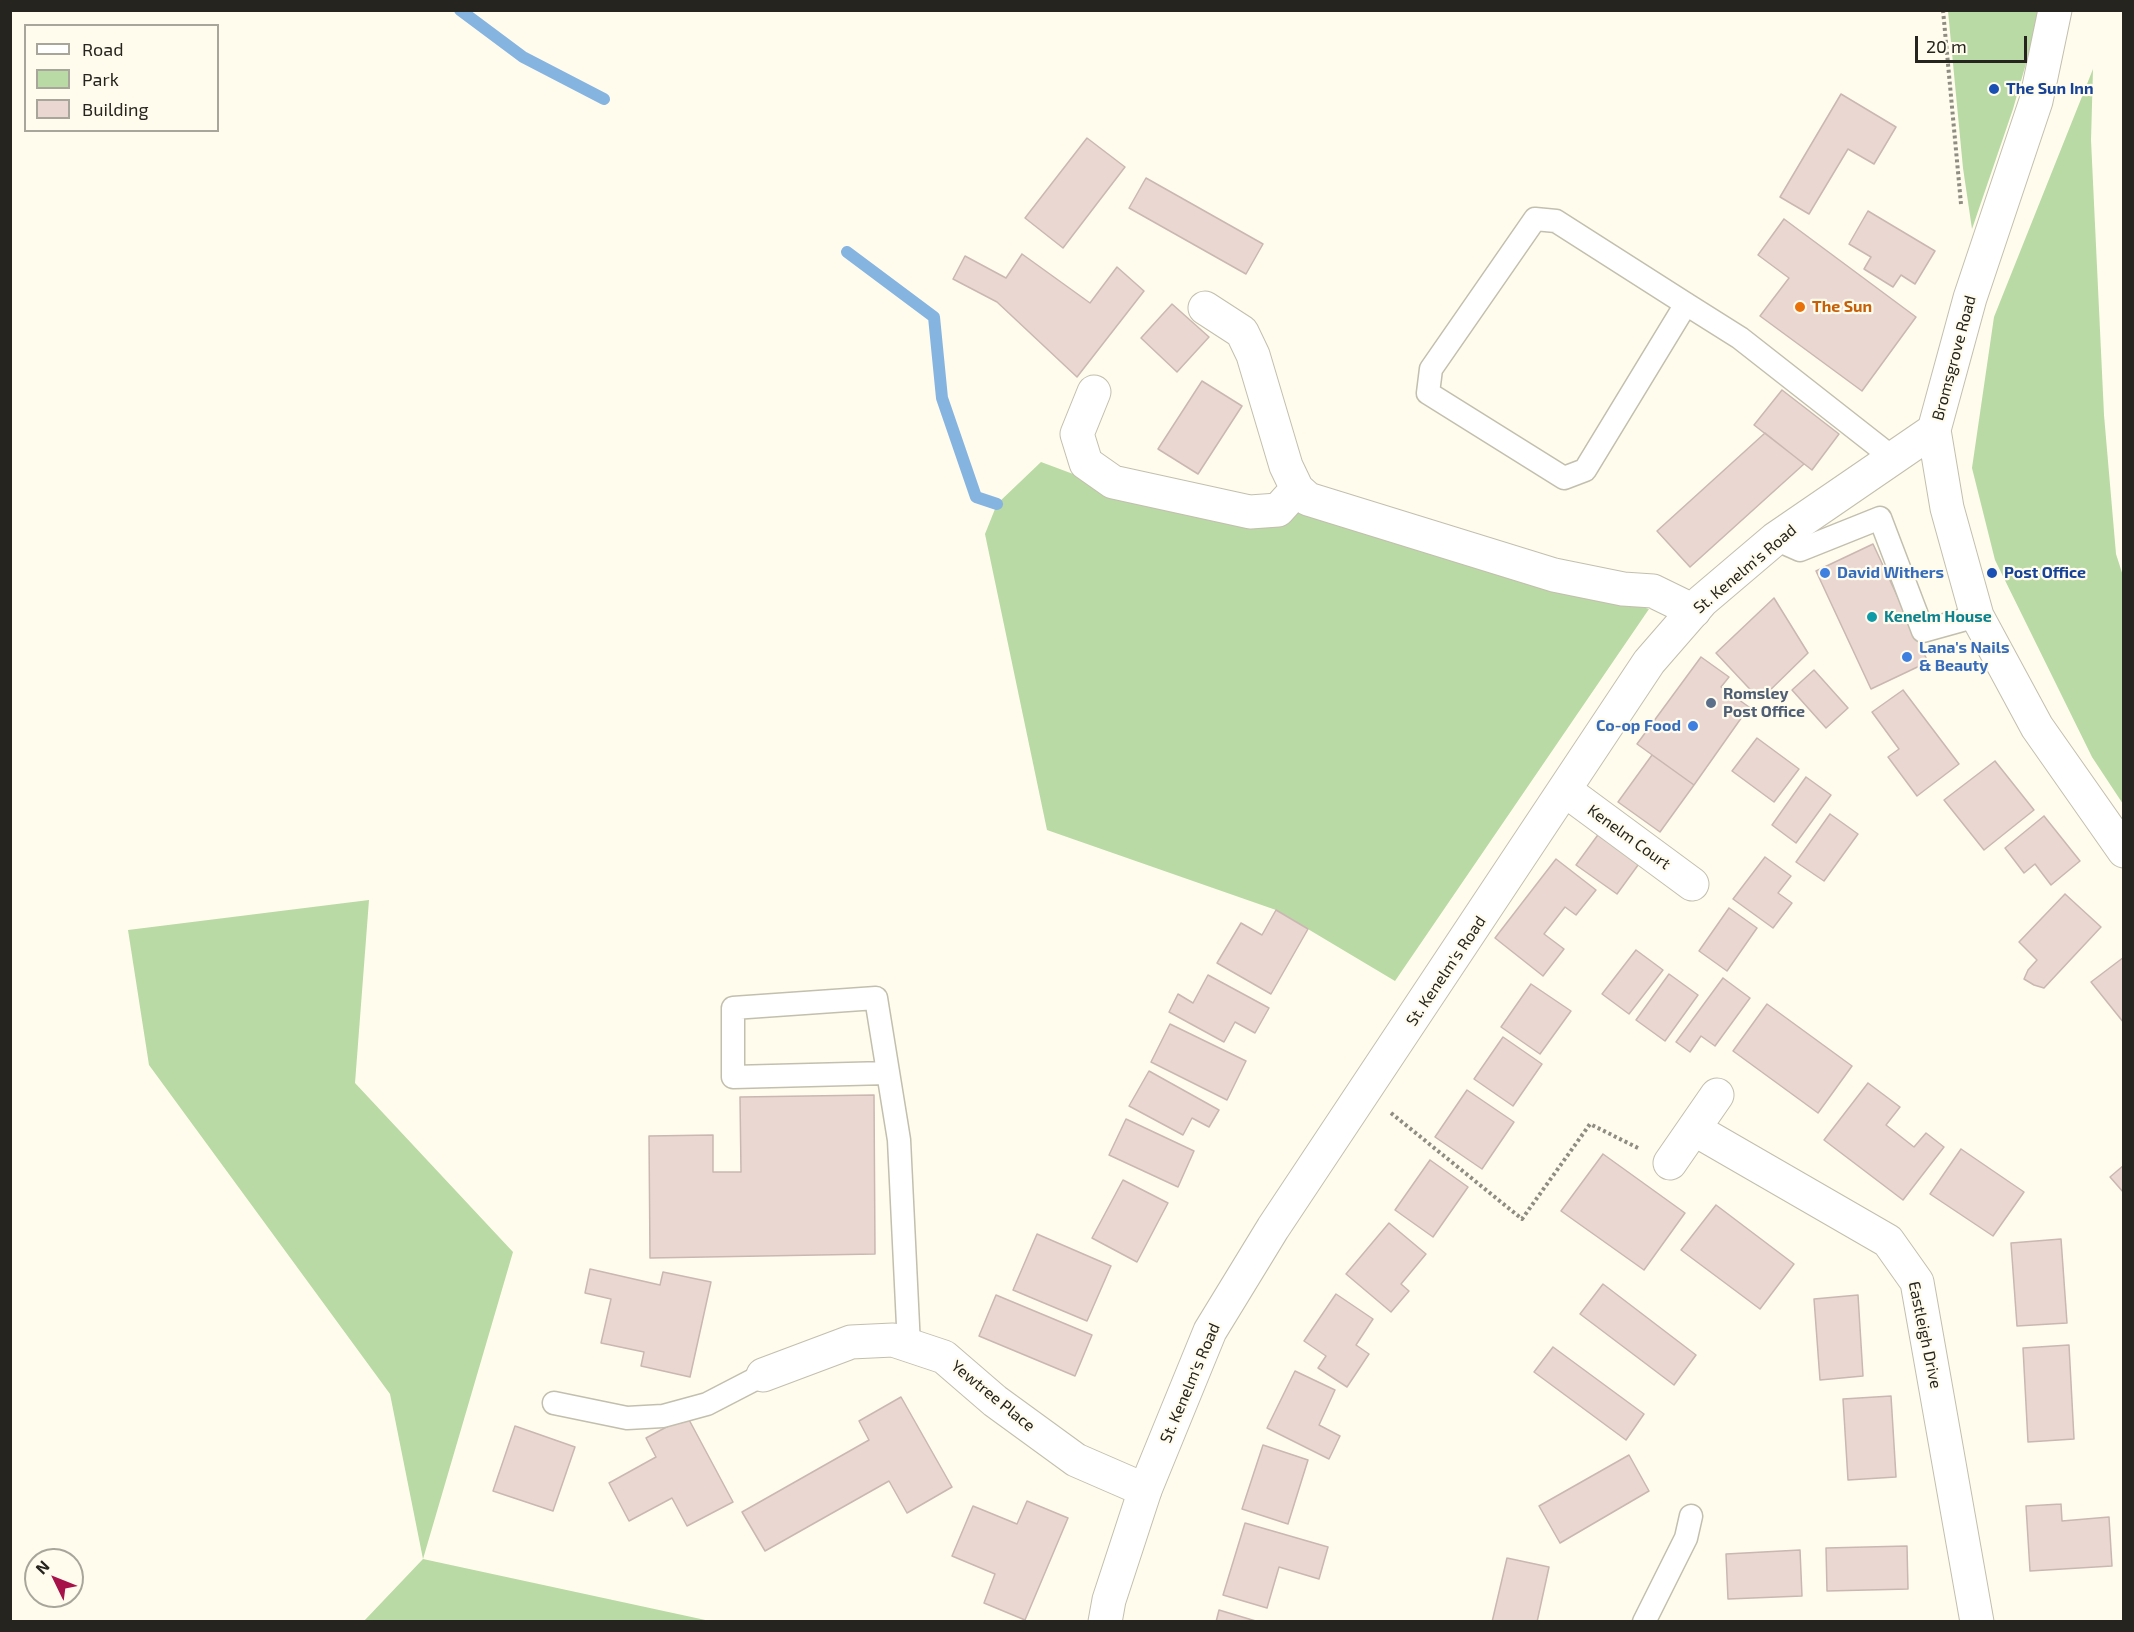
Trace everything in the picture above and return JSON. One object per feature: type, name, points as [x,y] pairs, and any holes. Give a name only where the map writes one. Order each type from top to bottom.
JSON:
[{"type":"street","name":"Bromsgrove Road","points":[[2055,10],[2036,101],[1970,298],[1934,430],[1947,508],[1977,616],[2037,727],[2124,851]]},
{"type":"street","points":[[1205,308],[1242,332],[1253,355],[1286,466],[1297,489],[1308,498],[1554,575],[1623,589],[1653,591],[1694,611]]},
{"type":"street","points":[[1094,392],[1077,434],[1086,463],[1113,482],[1250,512],[1278,510],[1297,489]]},
{"type":"street","name":"St. Kenelm's Road","points":[[1105,1622],[1109,1600],[1145,1490],[1210,1331],[1273,1228],[1566,791],[1649,662],[1694,611],[1776,539],[1934,430]]},
{"type":"street","name":"Kenelm Court","points":[[1566,791],[1692,884]]},
{"type":"street","points":[[1670,1163],[1717,1095]]},
{"type":"street","name":"Eastleigh Drive","points":[[1694,1129],[1888,1241],[1917,1281],[1977,1622]]},
{"type":"street","name":"Yewtree Place","points":[[763,1375],[851,1342],[893,1340],[944,1357],[995,1401],[1076,1460],[1145,1490]]},
{"type":"lane","points":[[1686,304],[1585,470],[1564,478],[1428,393],[1431,369],[1536,219],[1556,221],[1740,338],[1893,458]]},
{"type":"lane","points":[[1776,539],[1800,550],[1880,518],[1923,632],[1977,616]]},
{"type":"lane","points":[[887,1073],[733,1077],[733,1008],[876,998],[898,1140],[909,1346]]},
{"type":"lane","points":[[554,1403],[627,1418],[663,1416],[707,1404],[763,1375]]},
{"type":"lane","points":[[1644,1622],[1686,1538],[1691,1516]]},
{"type":"path","points":[[1943,10],[1962,216]]},
{"type":"path","points":[[1366,1092],[1522,1219],[1590,1124],[1670,1163]]},
{"type":"green space","points":[[1948,11],[2041,11],[2013,109],[1972,229],[1963,168]]},
{"type":"green space","points":[[2093,69],[2091,140],[2104,415],[2116,554],[2124,579],[2123,804],[2092,757],[1995,560],[1972,468],[1994,317]]},
{"type":"green space","points":[[1041,462],[1124,493],[1265,525],[1280,495],[1649,609],[1395,981],[1276,910],[1047,830],[985,534],[997,504]]},
{"type":"green space","points":[[369,900],[355,1083],[513,1252],[423,1559],[390,1394],[149,1065],[128,930]]},
{"type":"green space","points":[[423,1559],[710,1621],[364,1621]]},
{"type":"building","points":[[1841,94],[1896,127],[1874,164],[1848,149],[1809,214],[1780,197]]},
{"type":"building","points":[[1087,138],[1125,167],[1063,248],[1025,218]]},
{"type":"building","points":[[1146,178],[1263,244],[1246,274],[1129,208]]},
{"type":"building","points":[[1868,211],[1935,251],[1915,284],[1901,275],[1893,287],[1864,269],[1871,257],[1849,244]]},
{"type":"building","points":[[1784,219],[1916,317],[1862,391],[1760,316],[1789,278],[1758,255]]},
{"type":"building","points":[[1022,254],[1090,303],[1117,267],[1144,291],[1077,377],[997,302],[953,279],[965,256],[1006,278]]},
{"type":"building","points":[[1172,304],[1209,337],[1177,372],[1141,338]]},
{"type":"building","points":[[1202,381],[1242,406],[1198,474],[1158,449]]},
{"type":"building","points":[[1782,390],[1839,434],[1812,470],[1754,425]]},
{"type":"building","points":[[1765,433],[1804,464],[1690,567],[1657,531]]},
{"type":"building","name":"Kenelm House","points":[[1873,544],[1928,662],[1871,689],[1816,571]]},
{"type":"building","points":[[1774,598],[1808,653],[1760,700],[1716,653]]},
{"type":"building","name":"Co-op Food","points":[[1701,657],[1729,677],[1721,687],[1749,707],[1694,785],[1637,744]]},
{"type":"building","points":[[1814,670],[1848,708],[1826,728],[1792,690]]},
{"type":"building","points":[[1903,690],[1959,764],[1917,796],[1888,757],[1899,749],[1872,712]]},
{"type":"building","points":[[1757,738],[1799,769],[1774,802],[1732,771]]},
{"type":"building","points":[[1652,755],[1694,785],[1660,832],[1618,802]]},
{"type":"building","points":[[1995,761],[2034,810],[1984,850],[1944,800]]},
{"type":"building","points":[[1806,777],[1831,795],[1796,843],[1772,825]]},
{"type":"building","points":[[1830,814],[1858,834],[1824,881],[1796,862]]},
{"type":"building","points":[[2044,816],[2080,861],[2051,885],[2035,864],[2024,873],[2005,848]]},
{"type":"building","points":[[1600,832],[1641,861],[1617,894],[1576,865]]},
{"type":"building","points":[[1765,857],[1791,876],[1778,893],[1792,903],[1773,928],[1733,899]]},
{"type":"building","points":[[1556,859],[1596,890],[1576,915],[1565,907],[1544,934],[1564,949],[1543,976],[1495,938]]},
{"type":"building","points":[[2065,894],[2101,927],[2044,988],[2024,979],[2037,960],[2019,942]]},
{"type":"building","points":[[1729,908],[1757,928],[1727,971],[1699,951]]},
{"type":"building","points":[[1276,910],[1308,929],[1271,994],[1217,963],[1241,923],[1262,935]]},
{"type":"building","points":[[1636,950],[1663,970],[1629,1014],[1602,994]]},
{"type":"building","points":[[2124,957],[2124,1023],[2091,982]]},
{"type":"building","points":[[1669,974],[1698,995],[1665,1041],[1636,1020]]},
{"type":"building","points":[[1208,975],[1269,1008],[1255,1033],[1235,1022],[1224,1042],[1169,1012],[1178,994],[1193,1003]]},
{"type":"building","points":[[1723,978],[1750,998],[1715,1046],[1701,1036],[1690,1052],[1676,1042]]},
{"type":"building","points":[[1531,984],[1571,1011],[1540,1054],[1501,1027]]},
{"type":"building","points":[[1767,1004],[1852,1066],[1818,1113],[1733,1051]]},
{"type":"building","points":[[1170,1024],[1246,1061],[1227,1100],[1151,1062]]},
{"type":"building","points":[[1503,1037],[1542,1064],[1513,1106],[1474,1079]]},
{"type":"building","points":[[1149,1071],[1219,1110],[1209,1127],[1192,1118],[1183,1135],[1129,1106]]},
{"type":"building","points":[[1868,1083],[1900,1107],[1886,1125],[1914,1147],[1926,1133],[1944,1147],[1903,1200],[1824,1140]]},
{"type":"building","points":[[1467,1090],[1514,1122],[1482,1169],[1435,1137]]},
{"type":"building","points":[[874,1095],[875,1254],[650,1258],[649,1136],[713,1135],[713,1172],[741,1172],[740,1097]]},
{"type":"building","points":[[1126,1119],[1194,1151],[1178,1187],[1109,1155]]},
{"type":"building","points":[[1961,1149],[2024,1192],[1993,1236],[1930,1194]]},
{"type":"building","points":[[1603,1154],[1685,1213],[1644,1270],[1561,1211]]},
{"type":"building","points":[[1430,1160],[1468,1187],[1433,1237],[1395,1210]]},
{"type":"building","points":[[2124,1165],[2124,1193],[2110,1177]]},
{"type":"building","points":[[1123,1180],[1168,1203],[1137,1262],[1092,1238]]},
{"type":"building","points":[[1716,1205],[1794,1264],[1760,1309],[1681,1250]]},
{"type":"building","points":[[1389,1223],[1426,1254],[1401,1284],[1409,1291],[1391,1312],[1346,1274]]},
{"type":"building","points":[[1037,1234],[1111,1266],[1087,1321],[1013,1290]]},
{"type":"building","points":[[2061,1239],[2067,1323],[2017,1326],[2011,1243]]},
{"type":"building","points":[[590,1269],[660,1285],[663,1272],[711,1282],[690,1377],[641,1366],[644,1352],[601,1343],[611,1299],[585,1293]]},
{"type":"building","points":[[1603,1284],[1696,1355],[1674,1385],[1580,1314]]},
{"type":"building","points":[[1336,1294],[1373,1319],[1356,1345],[1369,1354],[1347,1387],[1318,1368],[1326,1356],[1304,1341]]},
{"type":"building","points":[[996,1295],[1092,1335],[1075,1376],[979,1336]]},
{"type":"building","points":[[1858,1295],[1863,1376],[1820,1380],[1814,1299]]},
{"type":"building","points":[[2069,1345],[2074,1439],[2028,1442],[2023,1348]]},
{"type":"building","points":[[1553,1347],[1644,1414],[1626,1440],[1534,1372]]},
{"type":"building","points":[[1295,1371],[1335,1390],[1319,1425],[1340,1436],[1329,1459],[1267,1428]]},
{"type":"building","points":[[1891,1396],[1896,1477],[1848,1480],[1843,1399]]},
{"type":"building","points":[[901,1397],[952,1487],[907,1513],[889,1481],[765,1551],[742,1512],[869,1440],[859,1421]]},
{"type":"building","points":[[687,1416],[733,1502],[687,1526],[672,1498],[629,1521],[609,1483],[656,1457],[646,1438]]},
{"type":"building","points":[[515,1426],[575,1447],[553,1511],[493,1491]]},
{"type":"building","points":[[1263,1445],[1308,1460],[1288,1524],[1242,1509]]},
{"type":"building","points":[[1629,1455],[1649,1491],[1560,1543],[1539,1506]]},
{"type":"building","points":[[1027,1501],[1068,1518],[1025,1620],[984,1603],[995,1574],[952,1556],[973,1506],[1017,1524]]},
{"type":"building","points":[[2061,1504],[2062,1521],[2109,1517],[2112,1566],[2030,1571],[2026,1506]]},
{"type":"building","points":[[1245,1523],[1328,1547],[1319,1579],[1279,1567],[1267,1608],[1223,1595]]},
{"type":"building","points":[[1907,1546],[1908,1589],[1827,1591],[1826,1548]]},
{"type":"building","points":[[1800,1550],[1802,1596],[1728,1599],[1726,1554]]},
{"type":"building","points":[[1507,1558],[1549,1567],[1537,1622],[1492,1622]]},
{"type":"building","points":[[1219,1610],[1259,1622],[1216,1622]]},
{"type":"waterway","points":[[460,10],[523,57],[604,99]]},
{"type":"waterway","points":[[847,252],[934,317],[942,398],[976,497],[997,504]]},
{"type":"place","name":"The Sun Inn","points":[[1994,89]]},
{"type":"place","name":"The Sun","points":[[1800,307]]},
{"type":"place","name":"David Withers","points":[[1825,573]]},
{"type":"place","name":"Post Office","points":[[1992,573]]},
{"type":"place","name":"Kenelm House","points":[[1872,617]]},
{"type":"place","name":"Lana's Nails & Beauty","points":[[1907,657]]},
{"type":"place","name":"Romsley Post Office","points":[[1711,703]]},
{"type":"place","name":"Co-op Food","points":[[1693,726]]}]
